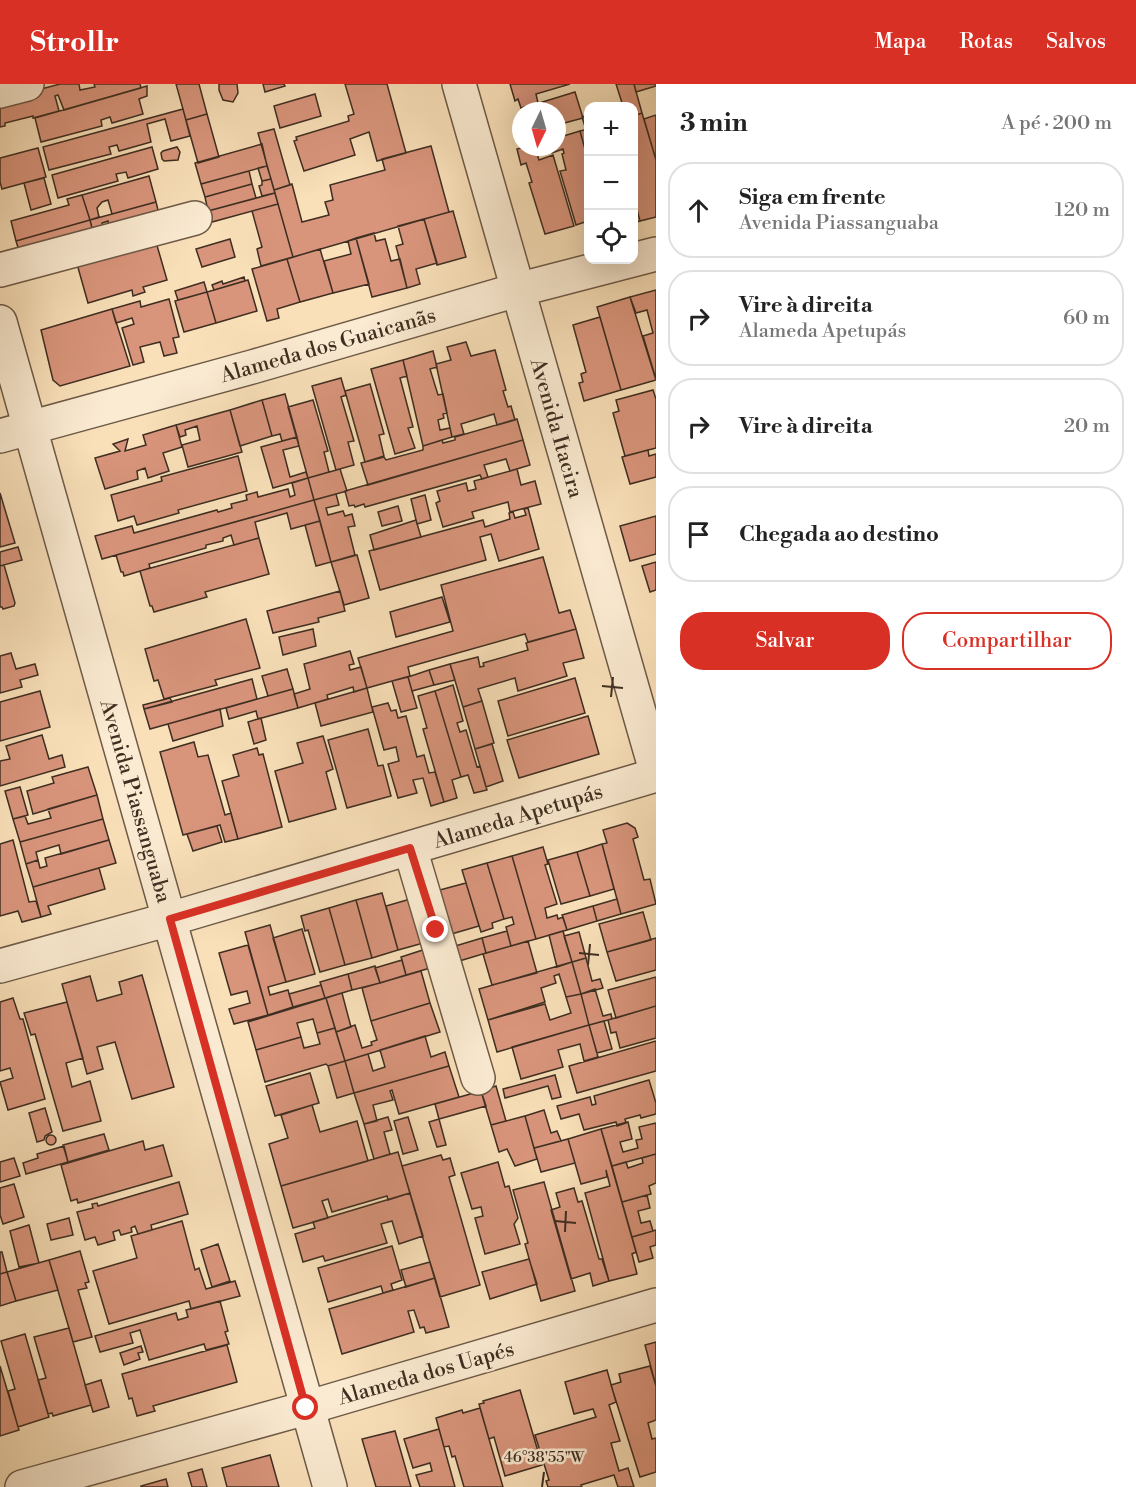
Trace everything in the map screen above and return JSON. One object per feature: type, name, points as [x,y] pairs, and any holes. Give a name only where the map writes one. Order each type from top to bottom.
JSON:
[{"type":"street","points":[[0,91],[27,84]]},
{"type":"street","name":"Avenida Itacira","points":[[459,84],[656,773]]},
{"type":"street","points":[[0,270],[195,218]]},
{"type":"street","name":"Alameda dos Guaicanãs","points":[[14,432],[252,367],[517,290],[656,254]]},
{"type":"street","name":"Avenida Piassanguaba","points":[[0,322],[14,432],[170,919],[330,1487]]},
{"type":"street","name":"Alameda Apetupás","points":[[0,966],[170,919],[656,773]]},
{"type":"street","points":[[410,848],[478,1078]]},
{"type":"street","name":"Alameda dos Uapés","points":[[22,1487],[306,1408],[656,1305]]},
{"type":"building","points":[[60,84],[79,84],[80,90],[95,87],[94,84],[140,84],[141,88],[64,110],[58,95],[55,96],[59,111],[5,123],[5,126],[0,127],[0,100]]},
{"type":"building","points":[[176,84],[199,84],[207,114],[186,120]]},
{"type":"building","points":[[219,84],[237,84],[238,93],[233,102],[223,100]]},
{"type":"building","points":[[263,84],[284,84],[285,86],[265,92]]},
{"type":"building","points":[[345,84],[387,84],[406,153],[377,161],[369,132],[350,139],[355,155],[304,171],[294,141],[297,140],[296,137],[349,121],[348,116],[354,114]]},
{"type":"building","points":[[510,84],[570,84],[536,94],[538,102],[519,102],[518,99],[515,101]]},
{"type":"building","points":[[616,84],[634,84],[642,113],[638,114],[638,102],[622,102]]},
{"type":"building","points":[[634,84],[656,84],[656,86],[636,92]]},
{"type":"building","points":[[147,86],[147,96],[139,99],[143,114],[112,123],[110,117],[101,120],[102,126],[41,142],[35,118]]},
{"type":"building","points":[[575,92],[583,118],[566,123],[566,102],[542,102]]},
{"type":"building","points":[[315,94],[321,116],[280,128],[274,106]]},
{"type":"building","points":[[183,109],[190,136],[171,141],[165,119],[147,124],[151,142],[119,151],[117,145],[109,147],[111,154],[49,170],[43,147]]},
{"type":"building","points":[[642,113],[656,160],[656,217],[640,221],[638,213],[638,114]]},
{"type":"building","points":[[207,114],[219,157],[198,163],[186,120]]},
{"type":"building","points":[[656,115],[656,160],[644,119]]},
{"type":"building","points":[[274,129],[290,185],[274,190],[258,133]]},
{"type":"building","points":[[584,130],[584,146],[580,131]]},
{"type":"building","points":[[580,131],[584,146],[584,222],[576,225],[560,171],[566,170],[562,156],[566,156],[566,135]]},
{"type":"building","points":[[262,144],[267,166],[201,184],[195,163]]},
{"type":"building","points":[[431,146],[449,212],[293,257],[274,190],[292,184],[302,222],[329,215],[325,202],[333,200],[330,185],[385,170],[382,159]]},
{"type":"building","points":[[152,147],[158,169],[128,178],[126,172],[116,174],[118,181],[58,198],[52,175]]},
{"type":"building","points":[[177,147],[180,152],[178,160],[164,161],[162,159],[163,151]]},
{"type":"building","points":[[38,148],[46,177],[2,189],[0,158]]},
{"type":"building","points":[[519,156],[538,156],[539,160],[553,156],[574,226],[545,234],[529,183],[532,182],[526,163],[521,165]]},
{"type":"building","points":[[267,166],[271,179],[262,181],[258,168]]},
{"type":"building","points":[[249,171],[252,184],[205,197],[201,184]]},
{"type":"building","points":[[149,176],[156,202],[112,214],[108,200],[102,202],[97,208],[99,217],[90,220],[82,195]]},
{"type":"building","points":[[44,178],[51,204],[31,210],[24,183]]},
{"type":"building","points":[[271,179],[275,193],[262,196],[259,186],[262,185],[262,181]]},
{"type":"building","points":[[252,184],[256,198],[208,211],[205,197]]},
{"type":"building","points":[[275,193],[278,204],[212,222],[208,211]]},
{"type":"building","points":[[82,195],[90,220],[16,241],[11,221],[69,205],[67,199]]},
{"type":"building","points":[[156,202],[160,218],[111,232],[108,221],[102,223],[105,233],[94,236],[90,220]]},
{"type":"building","points":[[278,204],[293,257],[261,266],[257,249],[262,247],[252,211]]},
{"type":"building","points":[[453,211],[466,257],[437,265],[424,219]]},
{"type":"building","points":[[424,219],[437,263],[416,269],[420,284],[407,288],[396,246],[403,244],[398,226]]},
{"type":"building","points":[[90,220],[94,236],[21,257],[16,241]]},
{"type":"building","points":[[374,233],[376,241],[385,239],[391,261],[400,259],[407,288],[372,297],[356,238]]},
{"type":"building","points":[[356,238],[369,284],[333,293],[324,261],[351,254],[348,241]]},
{"type":"building","points":[[230,239],[235,257],[202,267],[196,249]]},
{"type":"building","points":[[156,242],[167,280],[143,287],[145,292],[133,296],[132,290],[88,303],[77,264]]},
{"type":"building","points":[[320,249],[333,293],[300,302],[287,259]]},
{"type":"building","points":[[287,259],[300,302],[277,309],[279,318],[267,321],[252,269]]},
{"type":"building","points":[[244,277],[245,281],[214,290],[212,285],[222,281],[223,284]]},
{"type":"building","points":[[248,280],[257,311],[216,323],[207,292]]},
{"type":"building","points":[[204,282],[207,292],[178,300],[175,291]]},
{"type":"building","points":[[656,290],[656,379],[643,336],[653,333],[647,310],[636,313],[630,297]]},
{"type":"building","points":[[207,292],[216,323],[184,332],[175,301]]},
{"type":"building","points":[[630,297],[656,380],[621,390],[597,307]]},
{"type":"building","points":[[169,299],[179,337],[173,338],[177,353],[164,356],[160,342],[140,347],[144,362],[133,365],[122,328],[134,324],[132,318],[116,323],[112,309],[140,301],[141,307]]},
{"type":"building","points":[[112,309],[130,366],[60,386],[53,380],[41,330]]},
{"type":"building","points":[[600,317],[621,390],[584,401],[579,383],[583,382],[581,374],[586,372],[573,325]]},
{"type":"building","points":[[466,342],[471,356],[495,350],[506,390],[503,391],[515,420],[497,425],[494,414],[461,424],[464,434],[452,437],[436,364],[451,360],[447,347]]},
{"type":"building","points":[[433,351],[437,367],[430,369],[438,395],[443,394],[447,413],[443,414],[444,418],[438,420],[440,430],[450,428],[452,437],[423,446],[403,360]]},
{"type":"building","points":[[403,360],[407,376],[400,378],[413,427],[408,428],[415,448],[395,454],[371,369]]},
{"type":"building","points":[[341,378],[346,395],[341,397],[354,441],[348,442],[354,465],[336,470],[312,386]]},
{"type":"building","points":[[370,384],[384,434],[379,435],[384,456],[365,462],[345,391]]},
{"type":"building","points":[[653,390],[656,399],[656,448],[625,456],[613,413],[619,411],[616,400]]},
{"type":"building","points":[[285,394],[297,437],[282,441],[280,434],[272,436],[262,400]]},
{"type":"building","points":[[262,400],[272,436],[240,446],[230,410]]},
{"type":"building","points":[[313,400],[328,451],[324,452],[329,472],[308,478],[288,407]]},
{"type":"building","points":[[230,410],[242,452],[188,467],[182,445],[200,440],[197,426],[185,430],[186,435],[180,437],[176,425]]},
{"type":"building","points":[[517,419],[523,440],[368,485],[361,463],[384,457],[386,460],[423,450],[423,446],[442,440],[443,443],[455,440],[455,437]]},
{"type":"building","points":[[176,425],[182,447],[163,453],[169,471],[148,478],[145,468],[137,471],[138,479],[105,489],[95,458],[120,451],[113,444],[128,439],[125,451],[146,445],[143,435]]},
{"type":"building","points":[[297,437],[299,446],[283,450],[290,477],[306,472],[308,478],[273,488],[261,447]]},
{"type":"building","points":[[523,440],[530,465],[510,471],[506,459],[484,465],[488,477],[482,479],[480,475],[365,507],[364,504],[349,506],[345,491]]},
{"type":"building","points":[[648,450],[649,456],[656,454],[656,477],[630,484],[622,457]]},
{"type":"building","points":[[238,456],[247,491],[178,510],[179,513],[137,525],[134,516],[118,521],[111,495],[162,481],[161,477]]},
{"type":"building","points":[[340,469],[347,491],[314,500],[308,478]]},
{"type":"building","points":[[517,469],[521,485],[535,481],[541,504],[510,512],[508,502],[472,512],[474,518],[443,527],[436,503],[440,501],[437,491],[466,483],[468,491],[476,489],[474,481]]},
{"type":"building","points":[[308,478],[314,500],[102,559],[95,536],[132,526],[134,533],[217,510],[218,512],[232,508],[231,504],[247,500],[246,495],[257,492],[258,497],[288,489],[290,497],[295,495],[292,483]]},
{"type":"building","points":[[0,493],[15,543],[0,547]]},
{"type":"building","points":[[336,494],[339,505],[326,508],[328,515],[343,511],[345,516],[352,514],[355,526],[348,527],[355,555],[331,562],[314,500]]},
{"type":"building","points":[[425,495],[431,520],[417,524],[411,499]]},
{"type":"building","points":[[314,500],[320,521],[291,529],[287,513],[255,522],[259,538],[234,545],[231,535],[223,538],[223,541],[206,545],[206,548],[149,564],[150,568],[124,576],[121,572],[116,555]]},
{"type":"building","points":[[398,506],[402,521],[382,526],[378,512]]},
{"type":"building","points":[[528,508],[539,549],[499,561],[491,534],[480,537],[486,560],[380,590],[369,551],[483,520],[485,527],[510,519],[509,513],[513,512],[515,518],[526,515],[524,509]]},
{"type":"building","points":[[656,516],[656,554],[630,561],[620,526]]},
{"type":"building","points":[[416,520],[421,537],[374,550],[370,535]]},
{"type":"building","points":[[320,521],[331,562],[316,566],[305,525]]},
{"type":"building","points":[[259,538],[269,574],[205,592],[207,597],[154,612],[150,606],[140,571]]},
{"type":"building","points":[[18,547],[22,560],[0,566],[0,552]]},
{"type":"building","points":[[357,555],[369,598],[344,605],[331,562]]},
{"type":"building","points":[[543,557],[559,613],[570,610],[576,629],[528,642],[525,634],[408,667],[410,676],[367,688],[358,658],[453,631],[441,585]]},
{"type":"building","points":[[656,562],[656,590],[650,592],[642,566]]},
{"type":"building","points":[[4,565],[15,603],[14,606],[3,609],[0,607],[0,566]]},
{"type":"building","points":[[340,591],[345,611],[318,618],[319,622],[273,633],[267,611]]},
{"type":"building","points":[[442,597],[450,622],[396,637],[390,612]]},
{"type":"building","points":[[246,619],[260,668],[215,680],[217,685],[164,699],[158,680],[154,681],[145,649]]},
{"type":"building","points":[[313,629],[316,646],[283,655],[279,637]]},
{"type":"building","points":[[576,629],[584,658],[563,663],[567,676],[518,691],[515,678],[478,689],[482,701],[463,707],[450,664],[478,657],[480,667],[484,666],[483,663],[528,650],[526,643]]},
{"type":"building","points":[[350,651],[354,664],[349,665],[350,670],[361,667],[367,688],[354,692],[353,687],[327,695],[328,699],[298,708],[294,694],[310,689],[304,664]]},
{"type":"building","points":[[11,653],[16,669],[35,664],[38,675],[20,680],[22,687],[0,693],[0,656]]},
{"type":"building","points":[[450,664],[455,680],[434,685],[429,670]]},
{"type":"building","points":[[287,669],[293,689],[268,696],[262,676]]},
{"type":"building","points":[[429,670],[434,685],[412,691],[408,677]]},
{"type":"building","points":[[408,677],[417,708],[401,712],[392,681]]},
{"type":"building","points":[[575,678],[585,713],[508,736],[498,701]]},
{"type":"building","points":[[252,679],[257,699],[150,729],[144,709]]},
{"type":"building","points":[[453,685],[463,721],[457,723],[460,732],[466,730],[477,767],[480,766],[487,790],[474,793],[468,775],[461,777],[435,691]]},
{"type":"building","points":[[367,688],[373,712],[321,726],[315,703]]},
{"type":"building","points":[[293,689],[298,708],[258,719],[256,711],[229,719],[226,708]]},
{"type":"building","points":[[40,691],[50,727],[0,741],[0,702]]},
{"type":"building","points":[[435,691],[461,777],[452,780],[457,798],[444,802],[423,729],[427,728],[418,696]]},
{"type":"building","points":[[170,698],[172,702],[144,709],[143,705]]},
{"type":"building","points":[[482,701],[494,743],[475,749],[463,707]]},
{"type":"building","points":[[388,703],[391,711],[396,710],[398,718],[406,716],[417,757],[424,755],[429,773],[435,772],[444,802],[431,806],[423,778],[413,780],[417,793],[398,798],[388,764],[399,761],[396,747],[384,750],[372,707]]},
{"type":"building","points":[[220,709],[223,726],[173,741],[168,724]]},
{"type":"building","points":[[588,716],[599,754],[519,778],[507,740]]},
{"type":"building","points":[[261,718],[266,740],[254,744],[248,722]]},
{"type":"building","points":[[368,729],[378,766],[383,765],[391,796],[347,808],[328,740]]},
{"type":"building","points":[[42,735],[49,759],[62,755],[65,767],[0,786],[0,761],[10,759],[6,746]]},
{"type":"building","points":[[323,736],[333,769],[326,772],[336,809],[289,822],[275,771],[303,763],[297,743]]},
{"type":"building","points":[[194,742],[198,757],[208,755],[225,815],[231,813],[238,839],[225,842],[220,825],[183,835],[160,752]]},
{"type":"building","points":[[492,744],[503,781],[486,787],[475,749]]},
{"type":"building","points":[[257,748],[259,755],[263,754],[282,827],[238,839],[222,781],[239,776],[233,755]]},
{"type":"building","points":[[88,767],[97,795],[33,814],[27,791],[54,783],[52,777]]},
{"type":"building","points":[[20,787],[28,815],[13,819],[5,791]]},
{"type":"building","points":[[97,795],[103,819],[20,842],[13,819],[25,816],[28,824],[51,818],[48,809]]},
{"type":"building","points":[[103,819],[109,840],[61,854],[59,845],[36,852],[38,860],[26,864],[20,842]]},
{"type":"building","points":[[627,823],[635,828],[638,837],[633,839],[644,880],[650,879],[656,904],[621,914],[602,844],[607,843],[603,830]]},
{"type":"building","points":[[217,826],[222,842],[193,851],[187,834]]},
{"type":"building","points":[[13,840],[29,902],[36,901],[41,917],[22,922],[18,911],[0,916],[0,844]]},
{"type":"building","points":[[109,840],[116,863],[33,887],[26,864],[38,860],[40,868],[47,866],[45,858]]},
{"type":"building","points":[[602,844],[614,889],[590,896],[577,852]]},
{"type":"building","points":[[543,847],[548,864],[545,865],[557,904],[545,908],[547,918],[557,915],[558,919],[563,917],[567,930],[536,939],[512,856]]},
{"type":"building","points":[[577,852],[590,896],[561,904],[548,860]]},
{"type":"building","points":[[512,856],[536,939],[511,946],[506,927],[514,924],[512,917],[504,919],[487,863]]},
{"type":"building","points":[[487,863],[504,919],[492,923],[493,928],[481,932],[462,870]]},
{"type":"building","points":[[99,868],[105,889],[48,906],[51,914],[41,917],[33,887]]},
{"type":"building","points":[[466,883],[479,926],[448,935],[436,891]]},
{"type":"building","points":[[382,893],[398,950],[372,958],[356,900]]},
{"type":"building","points":[[414,898],[427,942],[398,950],[386,906]]},
{"type":"building","points":[[617,899],[621,914],[597,921],[593,906]]},
{"type":"building","points":[[356,900],[372,958],[345,965],[329,908]]},
{"type":"building","points":[[593,906],[597,921],[567,930],[562,915]]},
{"type":"building","points":[[329,908],[345,965],[320,972],[308,930],[305,931],[301,916]]},
{"type":"building","points":[[643,912],[651,940],[607,952],[599,924]]},
{"type":"building","points":[[270,925],[286,982],[268,987],[270,995],[288,990],[293,1007],[268,1015],[245,932]]},
{"type":"building","points":[[302,929],[315,974],[286,982],[273,938]]},
{"type":"building","points":[[507,931],[511,946],[486,953],[482,938]]},
{"type":"building","points":[[563,931],[572,962],[557,967],[549,935]]},
{"type":"building","points":[[579,932],[586,958],[572,962],[564,936]]},
{"type":"building","points":[[482,938],[486,953],[456,962],[452,947]]},
{"type":"building","points":[[656,938],[656,970],[616,981],[607,952]]},
{"type":"building","points":[[528,941],[537,973],[492,985],[483,954]]},
{"type":"building","points":[[248,945],[268,1015],[234,1024],[229,1009],[250,1003],[247,991],[231,995],[219,953]]},
{"type":"building","points":[[426,949],[437,966],[406,975],[401,957]]},
{"type":"building","points":[[586,958],[592,981],[600,979],[603,988],[581,994],[572,962]]},
{"type":"building","points":[[402,960],[406,975],[380,983],[375,968]]},
{"type":"building","points":[[572,962],[581,994],[566,997],[559,974],[554,976],[556,983],[541,988],[545,1002],[488,1020],[479,989]]},
{"type":"building","points":[[375,966],[380,983],[352,990],[348,974]]},
{"type":"building","points":[[421,971],[430,1003],[371,1021],[362,988]]},
{"type":"building","points":[[348,974],[352,990],[325,998],[320,982]]},
{"type":"building","points":[[142,975],[174,1087],[132,1099],[115,1042],[97,1047],[103,1069],[87,1074],[62,984],[90,976],[97,1001],[122,994],[119,982]]},
{"type":"building","points":[[656,977],[656,1006],[616,1018],[608,990]]},
{"type":"building","points":[[321,985],[325,998],[293,1007],[289,994]]},
{"type":"building","points":[[595,989],[603,1016],[611,1014],[612,1019],[589,1025],[581,994]]},
{"type":"building","points":[[342,993],[351,1027],[336,1032],[326,998]]},
{"type":"building","points":[[581,994],[589,1025],[497,1052],[488,1020],[545,1004],[550,1020],[571,1013],[566,997]]},
{"type":"building","points":[[13,998],[20,1019],[23,1019],[45,1099],[8,1110],[0,1082],[13,1078],[10,1068],[0,1071],[0,1002]]},
{"type":"building","points":[[326,998],[335,1028],[317,1033],[313,1019],[297,1023],[301,1037],[256,1050],[248,1022]]},
{"type":"building","points":[[67,1002],[83,1058],[66,1063],[72,1087],[90,1081],[101,1121],[63,1131],[35,1034],[31,1035],[24,1013]]},
{"type":"building","points":[[430,1003],[440,1032],[345,1061],[336,1032],[355,1025],[362,1048],[372,1045],[371,1042],[377,1040],[371,1021]]},
{"type":"building","points":[[656,1006],[656,1038],[620,1048],[616,1032],[611,1033],[608,1020]]},
{"type":"building","points":[[604,1021],[612,1049],[597,1053],[589,1025]]},
{"type":"building","points":[[589,1025],[598,1057],[584,1061],[580,1044],[558,1050],[563,1067],[521,1079],[512,1047]]},
{"type":"building","points":[[335,1028],[345,1061],[328,1066],[326,1064],[265,1082],[256,1050],[301,1037],[304,1048],[320,1044],[317,1033]]},
{"type":"building","points":[[425,1036],[431,1057],[445,1052],[449,1066],[354,1093],[345,1061],[368,1054],[373,1071],[385,1067],[380,1050]]},
{"type":"building","points":[[656,1041],[656,1071],[577,1093],[569,1066]]},
{"type":"building","points":[[345,1061],[354,1093],[337,1098],[328,1066]]},
{"type":"building","points":[[449,1066],[459,1097],[399,1114],[392,1090],[390,1091],[393,1100],[373,1105],[377,1121],[364,1124],[354,1093]]},
{"type":"building","points":[[310,1073],[319,1103],[275,1116],[266,1086]]},
{"type":"building","points":[[555,1075],[561,1097],[552,1099],[548,1086],[505,1098],[503,1089]]},
{"type":"building","points":[[649,1080],[656,1103],[656,1114],[625,1119],[626,1123],[617,1126],[616,1122],[584,1130],[579,1114],[561,1119],[557,1106],[590,1097],[592,1105],[596,1104],[594,1096]]},
{"type":"building","points":[[496,1086],[506,1121],[491,1125],[481,1091]]},
{"type":"building","points":[[481,1091],[486,1106],[439,1119],[435,1104]]},
{"type":"building","points":[[312,1105],[320,1132],[357,1121],[368,1161],[281,1186],[269,1144],[288,1138],[281,1115]]},
{"type":"building","points":[[45,1108],[52,1132],[45,1136],[44,1140],[37,1142],[29,1113]]},
{"type":"building","points":[[544,1110],[551,1133],[557,1131],[561,1141],[534,1148],[525,1116]]},
{"type":"building","points":[[525,1116],[537,1159],[515,1166],[507,1149],[499,1152],[491,1125]]},
{"type":"building","points":[[388,1117],[392,1130],[384,1132],[390,1154],[374,1159],[364,1124]]},
{"type":"building","points":[[408,1117],[418,1150],[403,1154],[394,1121]]},
{"type":"building","points":[[439,1119],[446,1145],[437,1147],[429,1122]]},
{"type":"building","points":[[628,1122],[632,1139],[620,1142],[623,1152],[638,1148],[636,1140],[642,1139],[639,1127],[656,1123],[656,1154],[612,1166],[601,1129]]},
{"type":"building","points":[[601,1129],[636,1252],[632,1254],[637,1274],[609,1281],[585,1193],[610,1186],[606,1170],[607,1177],[581,1184],[568,1139]]},
{"type":"building","points":[[104,1134],[109,1150],[68,1162],[63,1145]]},
{"type":"building","points":[[51,1135],[56,1140],[51,1145],[46,1140]]},
{"type":"building","points":[[568,1139],[575,1163],[541,1172],[534,1148]]},
{"type":"building","points":[[143,1141],[145,1150],[163,1145],[172,1176],[78,1203],[77,1199],[71,1201],[61,1165]]},
{"type":"building","points":[[64,1146],[68,1162],[26,1174],[23,1163],[38,1158],[37,1154]]},
{"type":"building","points":[[398,1152],[410,1193],[388,1200],[387,1196],[332,1212],[328,1199],[322,1201],[328,1218],[293,1228],[281,1186]]},
{"type":"building","points":[[656,1154],[656,1183],[649,1186],[651,1194],[622,1202],[612,1166],[626,1162],[628,1168],[643,1163],[642,1158]]},
{"type":"building","points":[[441,1155],[443,1160],[450,1158],[455,1175],[449,1177],[480,1285],[440,1297],[402,1166]]},
{"type":"building","points":[[14,1158],[20,1176],[0,1182],[0,1162]]},
{"type":"building","points":[[498,1162],[505,1187],[509,1186],[518,1218],[514,1224],[520,1244],[485,1254],[475,1218],[483,1216],[481,1207],[472,1209],[461,1173]]},
{"type":"building","points":[[179,1182],[188,1214],[151,1225],[152,1230],[138,1234],[135,1226],[131,1228],[132,1232],[121,1235],[119,1230],[113,1232],[115,1240],[98,1245],[95,1237],[85,1240],[77,1212],[93,1208],[92,1204],[97,1203],[98,1206]]},
{"type":"building","points":[[544,1182],[575,1291],[541,1301],[513,1190]]},
{"type":"building","points":[[14,1184],[24,1217],[3,1224],[0,1215],[0,1188]]},
{"type":"building","points":[[574,1188],[578,1202],[582,1201],[599,1259],[602,1259],[609,1281],[593,1286],[590,1273],[571,1279],[551,1210],[560,1207],[556,1193]]},
{"type":"building","points":[[410,1193],[423,1236],[399,1244],[392,1221],[381,1224],[387,1243],[325,1261],[323,1256],[303,1262],[295,1234],[315,1228],[313,1222]]},
{"type":"building","points":[[647,1195],[650,1208],[638,1211],[641,1223],[650,1221],[653,1231],[632,1237],[622,1202]]},
{"type":"building","points":[[69,1218],[73,1235],[51,1240],[47,1224]]},
{"type":"building","points":[[182,1221],[195,1270],[199,1268],[206,1289],[235,1281],[240,1296],[191,1309],[189,1301],[109,1324],[93,1271],[137,1258],[131,1236]]},
{"type":"building","points":[[29,1225],[39,1263],[19,1267],[10,1231]]},
{"type":"building","points":[[656,1230],[656,1245],[650,1247],[653,1258],[639,1262],[632,1237]]},
{"type":"building","points":[[218,1244],[230,1281],[212,1287],[201,1250]]},
{"type":"building","points":[[392,1246],[402,1280],[391,1284],[393,1290],[383,1293],[381,1286],[328,1302],[318,1268]]},
{"type":"building","points":[[80,1251],[89,1282],[85,1283],[87,1288],[78,1290],[92,1337],[73,1342],[49,1260]]},
{"type":"building","points":[[0,1252],[2,1252],[7,1272],[0,1274]]},
{"type":"building","points":[[529,1259],[537,1284],[490,1299],[482,1272]]},
{"type":"building","points":[[49,1260],[58,1290],[16,1301],[7,1272]]},
{"type":"building","points":[[430,1262],[435,1278],[406,1287],[401,1270]]},
{"type":"building","points":[[7,1272],[16,1301],[0,1306],[0,1274]]},
{"type":"building","points":[[435,1278],[449,1327],[426,1333],[424,1327],[420,1328],[414,1310],[408,1311],[414,1332],[342,1354],[329,1309]]},
{"type":"building","points":[[220,1301],[229,1344],[206,1350],[204,1344],[149,1360],[140,1330],[130,1333],[133,1343],[100,1352],[95,1336],[176,1313],[178,1320],[188,1317],[186,1310]]},
{"type":"building","points":[[69,1328],[91,1405],[53,1416],[52,1413],[48,1414],[38,1380],[46,1378],[34,1337]]},
{"type":"building","points":[[25,1334],[49,1417],[18,1427],[8,1391],[15,1389],[1,1341]]},
{"type":"building","points":[[656,1342],[656,1386],[645,1345]]},
{"type":"building","points":[[227,1345],[237,1382],[153,1406],[155,1411],[137,1416],[132,1398],[129,1399],[122,1374]]},
{"type":"building","points":[[141,1346],[143,1352],[138,1353],[140,1359],[124,1365],[120,1353]]},
{"type":"building","points":[[0,1366],[19,1430],[0,1436]]},
{"type":"building","points":[[650,1366],[656,1386],[656,1420],[648,1423],[652,1439],[656,1438],[656,1472],[640,1477],[611,1385],[621,1382],[619,1374]]},
{"type":"building","points":[[607,1370],[616,1402],[609,1405],[620,1441],[611,1443],[619,1471],[628,1468],[634,1487],[618,1487],[614,1475],[581,1485],[582,1487],[548,1487],[546,1481],[549,1480],[535,1435],[596,1417],[593,1409],[574,1414],[565,1382]]},
{"type":"building","points":[[101,1380],[109,1407],[93,1412],[85,1385]]},
{"type":"building","points":[[520,1390],[542,1465],[505,1476],[494,1437],[489,1439],[479,1404]]},
{"type":"building","points":[[480,1408],[503,1487],[464,1487],[455,1456],[452,1457],[449,1446],[444,1447],[436,1418],[462,1410],[463,1413]]},
{"type":"building","points":[[439,1429],[455,1487],[420,1487],[416,1475],[432,1471],[430,1463],[413,1468],[404,1439]]},
{"type":"building","points":[[395,1431],[411,1487],[376,1487],[362,1439]]},
{"type":"building","points":[[270,1455],[279,1487],[227,1487],[222,1468]]},
{"type":"building","points":[[202,1469],[207,1487],[192,1487],[188,1473]]},
{"type":"building","points":[[166,1479],[168,1487],[141,1487],[141,1486]]},
{"type":"route","points":[[306,1408],[170,919],[410,848],[436,930]]}]
